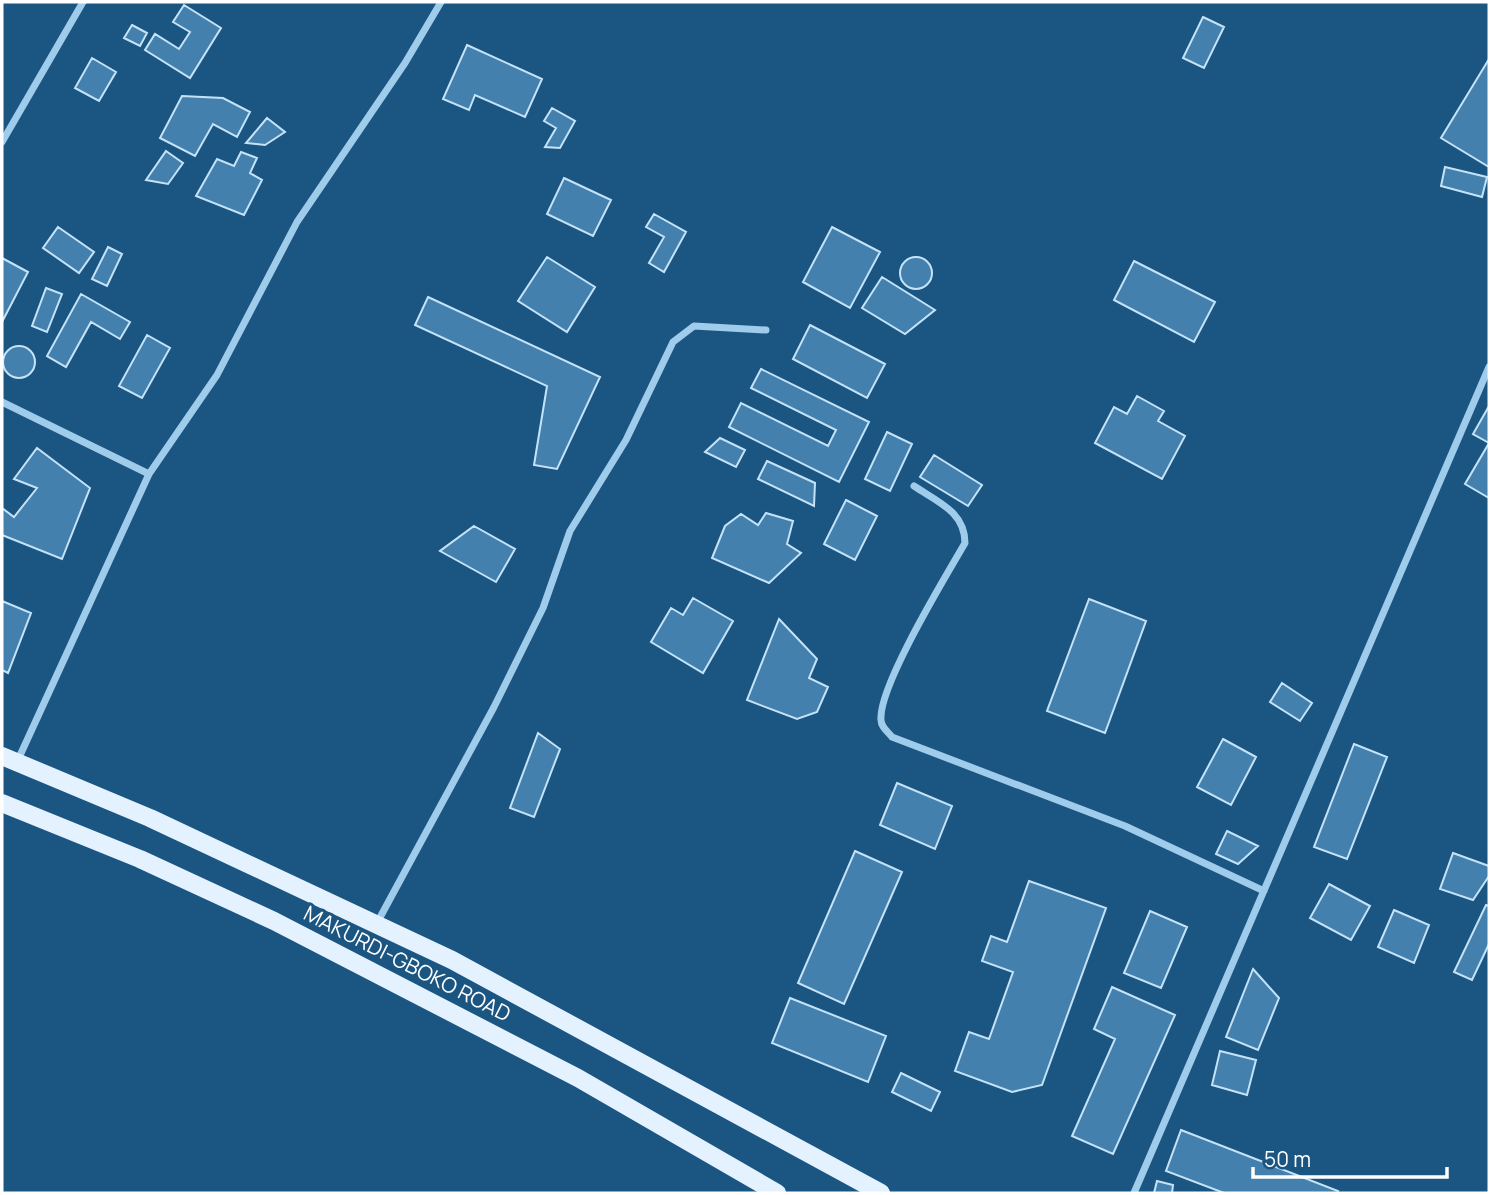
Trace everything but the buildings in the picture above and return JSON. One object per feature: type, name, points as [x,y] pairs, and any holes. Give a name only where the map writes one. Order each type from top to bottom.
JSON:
[{"type":"main road","points":[[9,759],[150,818],[488,979],[881,1193]]},
{"type":"main road","name":"MAKURDI-GBOKO ROAD","points":[[2,803],[140,859],[274,921],[578,1078],[757,1188],[778,1193]]},
{"type":"street","points":[[2,142],[83,2]]},
{"type":"street","points":[[9,759],[149,474],[217,375],[297,222],[405,63],[441,2]]},
{"type":"street","points":[[376,924],[494,707],[543,608],[570,531],[626,440],[673,342],[694,326],[766,330]]},
{"type":"street","points":[[1134,1193],[1489,367]]},
{"type":"street","points":[[2,402],[149,474]]},
{"type":"street","points":[[914,486],[957,516],[965,528],[965,543],[885,694],[880,721],[884,729],[892,737],[1125,826],[1264,891]]}]
